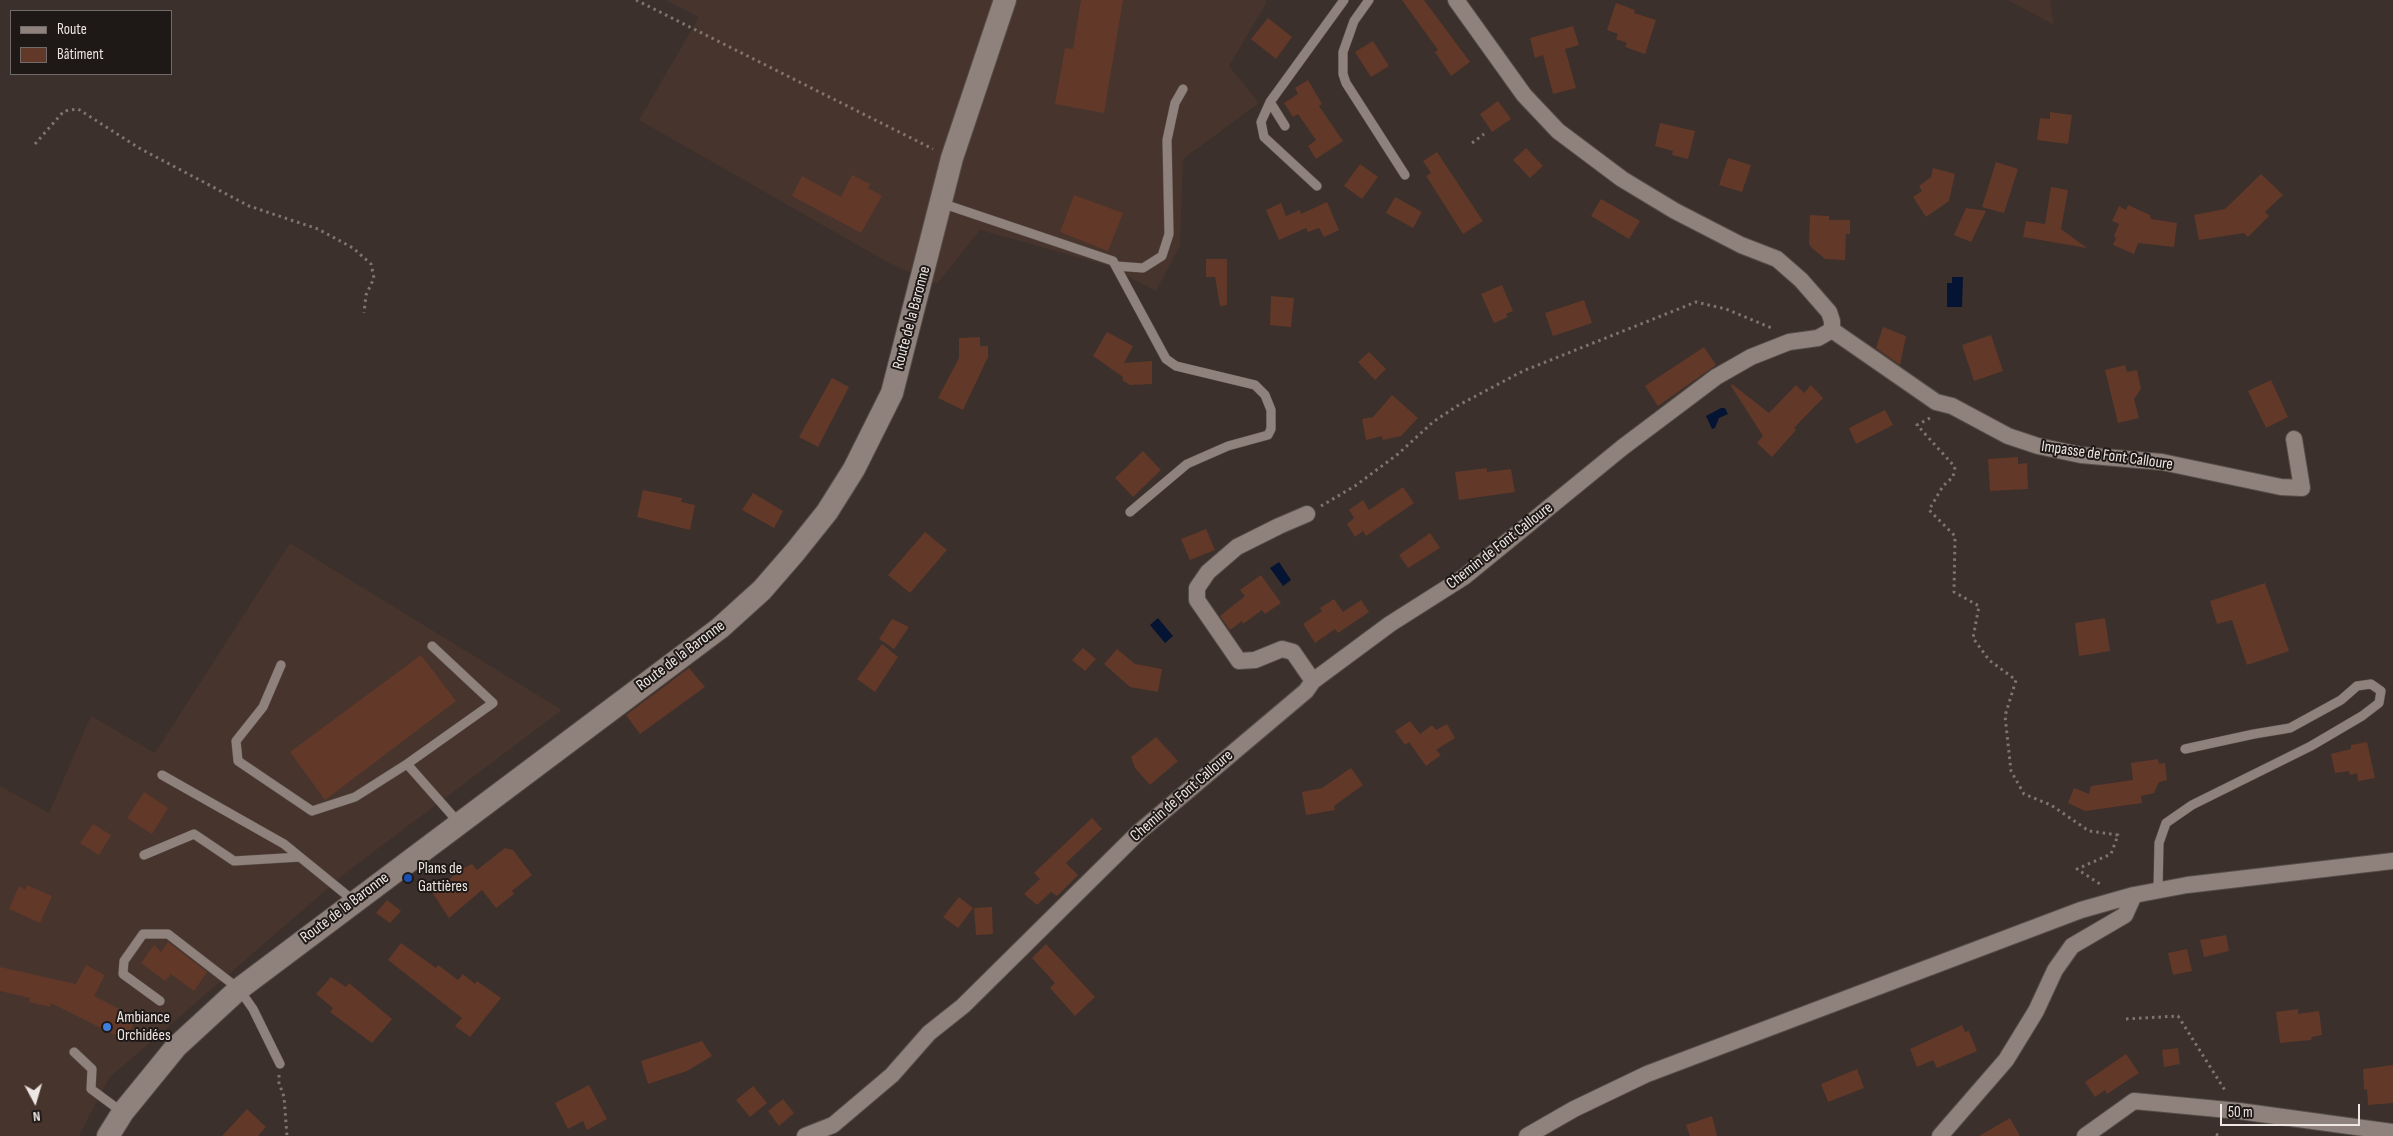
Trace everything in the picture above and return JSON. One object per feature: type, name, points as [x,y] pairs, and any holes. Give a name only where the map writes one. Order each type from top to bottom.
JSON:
[{"type":"main road","name":"Route de la Baronne","points":[[108,1136],[123,1112],[176,1047],[239,989],[720,628],[762,590],[827,512],[854,469],[892,392],[952,158],[1005,0]]},
{"type":"street","points":[[1456,0],[1524,95],[1558,131],[1622,179],[1675,212],[1741,245],[1777,259],[1801,280],[1828,312],[1832,321],[1832,330]]},
{"type":"street","name":"Chemin de Font Calloure","points":[[805,1136],[833,1125],[892,1075],[929,1033],[964,1006],[1139,832],[1306,691],[1313,681],[1390,624],[1464,577],[1623,447],[1716,377],[1751,357],[1789,342],[1818,338],[1832,330]]},
{"type":"street","name":"Impasse de Font Calloure","points":[[1832,330],[1936,402],[1952,406],[2008,436],[2038,446],[2081,455],[2162,462],[2281,487],[2302,488],[2294,439]]},
{"type":"street","points":[[1307,514],[1237,547],[1208,572],[1197,588],[1197,600],[1239,661],[1255,660],[1282,649],[1294,652],[1313,681]]},
{"type":"street","points":[[1527,1136],[1574,1110],[1648,1074],[2081,910],[2134,894],[2158,890],[2393,861]]},
{"type":"street","points":[[1940,1136],[2006,1060],[2036,1011],[2055,970],[2072,946],[2124,915],[2134,894]]},
{"type":"street","points":[[2085,1136],[2134,1101],[2238,1111],[2393,1132]]},
{"type":"lane","points":[[1317,186],[1264,137],[1261,122],[1270,102],[1344,0]]},
{"type":"lane","points":[[1369,0],[1354,20],[1343,52],[1343,74],[1346,83],[1405,175]]},
{"type":"lane","points":[[1116,266],[1143,268],[1162,256],[1169,234],[1167,140],[1175,103],[1182,89]]},
{"type":"lane","points":[[1270,102],[1285,126]]},
{"type":"lane","points":[[941,203],[1113,262],[1166,359],[1176,366],[1256,385],[1265,395],[1270,410],[1271,428],[1268,435],[1228,446],[1187,464],[1130,512]]},
{"type":"lane","points":[[281,665],[263,706],[236,741],[238,762],[312,810],[355,797],[407,764],[493,703],[432,646]]},
{"type":"lane","points":[[2158,890],[2159,843],[2166,824],[2192,805],[2311,746],[2362,716],[2379,703],[2381,691],[2371,684],[2357,686],[2341,700],[2290,728],[2185,749]]},
{"type":"lane","points":[[407,764],[458,823]]},
{"type":"lane","points":[[162,775],[284,844],[354,901]]},
{"type":"lane","points":[[144,855],[194,834],[234,861],[300,856]]},
{"type":"lane","points":[[160,1001],[123,974],[124,961],[143,934],[168,934],[239,989],[253,1009],[280,1064]]},
{"type":"lane","points":[[74,1052],[92,1069],[91,1088],[123,1112]]},
{"type":"path","points":[[636,0],[952,158]]},
{"type":"path","points":[[34,144],[64,111],[78,109],[139,148],[249,206],[318,229],[353,248],[371,264],[374,278],[366,295],[364,313]]},
{"type":"path","points":[[1472,143],[1484,134]]},
{"type":"path","points":[[1307,514],[1355,486],[1398,454],[1433,422],[1457,406],[1524,371],[1696,302],[1726,309],[1778,331],[1789,342]]},
{"type":"path","points":[[1952,406],[1916,425],[1955,467],[1953,477],[1943,486],[1929,510],[1955,536],[1954,592],[1979,606],[1974,638],[1989,660],[2016,680],[2005,716],[2011,771],[2024,794],[2051,805],[2089,831],[2118,835],[2111,854],[2077,869],[2103,886],[2081,910]]},
{"type":"path","points":[[2126,1019],[2178,1016],[2238,1111]]},
{"type":"path","points":[[280,1064],[279,1083],[284,1097],[287,1136]]},
{"type":"shaded area","points":[[665,0],[1265,0],[1267,2],[1229,66],[1259,103],[1183,159],[1180,246],[1156,291],[1106,265],[980,230],[937,284],[889,263],[639,120],[699,17]]},
{"type":"shaded area","points":[[2008,0],[2050,0],[2054,25]]},
{"type":"shaded area","points":[[290,543],[562,710],[348,871],[109,1078],[79,1136],[0,1136],[0,786],[49,813],[91,716],[155,753]]},
{"type":"water","points":[[1952,277],[1963,277],[1962,307],[1947,307],[1947,283],[1952,283]]},
{"type":"water","points":[[1721,408],[1725,408],[1728,414],[1719,418],[1715,428],[1712,429],[1706,416]]},
{"type":"water","points":[[1279,562],[1291,580],[1283,586],[1270,568]]},
{"type":"water","points":[[1158,618],[1173,636],[1165,643],[1150,625]]},
{"type":"building","points":[[1081,0],[1123,0],[1104,113],[1055,104],[1065,48],[1073,49]]},
{"type":"building","points":[[1402,0],[1424,0],[1470,62],[1451,76],[1435,52],[1438,50]]},
{"type":"building","points":[[1616,3],[1635,10],[1634,13],[1656,20],[1645,54],[1625,47],[1627,43],[1616,39],[1618,34],[1607,30]]},
{"type":"building","points":[[1268,18],[1292,37],[1276,59],[1251,39]]},
{"type":"building","points":[[1573,26],[1579,45],[1565,49],[1576,88],[1553,94],[1543,55],[1535,58],[1530,38]]},
{"type":"building","points":[[1373,41],[1389,66],[1371,77],[1355,52]]},
{"type":"building","points":[[1308,80],[1322,104],[1319,106],[1343,141],[1316,159],[1308,146],[1316,140],[1298,114],[1293,117],[1284,103],[1298,94],[1295,88]]},
{"type":"building","points":[[1498,101],[1511,119],[1492,132],[1480,114]]},
{"type":"building","points":[[2050,112],[2072,115],[2068,144],[2037,140],[2040,118],[2050,119]]},
{"type":"building","points":[[1660,123],[1695,131],[1688,159],[1672,155],[1673,151],[1655,146]]},
{"type":"building","points":[[1526,148],[1543,166],[1530,178],[1513,160]]},
{"type":"building","points":[[1437,152],[1483,221],[1463,234],[1426,176],[1431,173],[1423,161]]},
{"type":"building","points":[[1728,158],[1751,165],[1742,192],[1719,185]]},
{"type":"building","points":[[1996,162],[2018,169],[2004,213],[1982,207]]},
{"type":"building","points":[[1360,164],[1378,177],[1362,199],[1344,186]]},
{"type":"building","points":[[1933,168],[1955,174],[1949,201],[1926,217],[1913,197],[1922,191],[1919,186],[1931,177]]},
{"type":"building","points":[[2261,174],[2283,195],[2265,212],[2269,216],[2248,237],[2244,233],[2199,240],[2194,215],[2225,209]]},
{"type":"building","points":[[852,175],[870,184],[868,188],[882,196],[861,233],[792,196],[802,176],[841,197]]},
{"type":"building","points":[[2051,187],[2068,190],[2061,229],[2087,248],[2023,237],[2026,221],[2045,224]]},
{"type":"building","points":[[1074,195],[1123,213],[1108,251],[1060,232]]},
{"type":"building","points":[[1395,197],[1422,212],[1413,228],[1386,213]]},
{"type":"building","points":[[1601,199],[1640,221],[1629,239],[1591,216]]},
{"type":"building","points":[[1327,202],[1339,230],[1324,237],[1319,228],[1308,232],[1306,228],[1279,240],[1266,210],[1281,203],[1286,216],[1300,210],[1301,214]]},
{"type":"building","points":[[2128,205],[2150,215],[2151,219],[2177,223],[2174,247],[2138,243],[2134,254],[2113,245],[2116,238],[2114,236],[2119,224],[2112,221],[2119,206],[2126,210]]},
{"type":"building","points":[[1966,208],[1986,211],[1971,242],[1954,235]]},
{"type":"building","points":[[1810,215],[1829,216],[1829,220],[1850,220],[1850,234],[1846,234],[1845,260],[1825,259],[1812,248],[1809,244]]},
{"type":"building","points":[[1206,259],[1227,259],[1227,305],[1220,306],[1215,277],[1206,277]]},
{"type":"building","points":[[1502,285],[1513,311],[1506,314],[1508,317],[1494,323],[1481,294]]},
{"type":"building","points":[[1271,296],[1294,298],[1291,327],[1270,325]]},
{"type":"building","points":[[1584,300],[1592,323],[1553,336],[1545,313]]},
{"type":"building","points":[[1883,327],[1906,336],[1900,365],[1876,348]]},
{"type":"building","points":[[1107,332],[1133,346],[1124,363],[1152,361],[1152,384],[1130,385],[1122,380],[1123,377],[1093,356]]},
{"type":"building","points":[[1991,335],[2003,371],[1974,381],[1962,345]]},
{"type":"building","points":[[980,337],[980,346],[988,346],[988,357],[963,410],[938,398],[959,358],[959,338]]},
{"type":"building","points":[[1704,347],[1716,365],[1658,406],[1645,386]]},
{"type":"building","points":[[1369,352],[1386,369],[1375,380],[1358,362]]},
{"type":"building","points":[[2125,365],[2127,372],[2137,370],[2141,389],[2134,399],[2139,418],[2118,423],[2105,370]]},
{"type":"building","points":[[832,378],[849,387],[818,447],[799,437]]},
{"type":"building","points":[[2271,380],[2288,417],[2266,428],[2248,391]]},
{"type":"building","points":[[1732,384],[1769,413],[1796,385],[1804,393],[1811,385],[1823,398],[1794,428],[1796,430],[1772,457],[1757,443],[1763,436],[1731,386]]},
{"type":"building","points":[[1392,395],[1418,418],[1401,436],[1383,440],[1382,436],[1366,440],[1362,419],[1373,417]]},
{"type":"building","points":[[1885,410],[1893,425],[1856,444],[1849,428]]},
{"type":"building","points":[[1143,451],[1161,470],[1133,497],[1115,478]]},
{"type":"building","points":[[2018,457],[2018,464],[2027,463],[2028,489],[1990,491],[1988,459]]},
{"type":"building","points":[[1487,468],[1487,472],[1511,469],[1515,492],[1459,500],[1455,472]]},
{"type":"building","points":[[1403,487],[1414,503],[1366,536],[1363,531],[1355,537],[1347,524],[1354,518],[1349,510],[1363,500],[1369,510]]},
{"type":"building","points":[[643,490],[682,498],[681,502],[695,505],[690,530],[637,517]]},
{"type":"building","points":[[753,493],[783,511],[774,528],[742,510]]},
{"type":"building","points":[[1206,529],[1215,550],[1190,560],[1181,539]]},
{"type":"building","points":[[925,532],[947,550],[910,593],[888,575]]},
{"type":"building","points":[[1430,533],[1440,548],[1408,568],[1399,555]]},
{"type":"building","points":[[1261,575],[1281,603],[1265,614],[1262,610],[1243,624],[1242,621],[1230,630],[1220,616],[1245,596],[1240,590]]},
{"type":"building","points":[[2265,583],[2289,651],[2247,665],[2232,620],[2217,624],[2210,601]]},
{"type":"building","points":[[1334,599],[1343,612],[1361,600],[1369,612],[1338,633],[1335,629],[1315,643],[1303,624],[1322,611],[1320,608]]},
{"type":"building","points":[[2105,618],[2110,651],[2079,656],[2075,623]]},
{"type":"building","points":[[892,619],[909,627],[894,649],[879,639]]},
{"type":"building","points":[[882,644],[898,657],[875,692],[857,679]]},
{"type":"building","points":[[1083,648],[1096,659],[1085,671],[1072,660]]},
{"type":"building","points":[[1117,649],[1135,664],[1162,669],[1158,692],[1130,687],[1104,664]]},
{"type":"building","points":[[421,655],[456,701],[325,800],[290,752]]},
{"type":"building","points":[[689,668],[705,687],[640,734],[626,715]]},
{"type":"building","points":[[1410,721],[1420,734],[1432,725],[1436,730],[1447,724],[1455,738],[1436,750],[1441,755],[1426,766],[1409,742],[1405,745],[1395,731]]},
{"type":"building","points":[[1156,737],[1178,761],[1150,785],[1135,768],[1131,757]]},
{"type":"building","points":[[2367,742],[2375,778],[2358,781],[2357,773],[2350,775],[2349,771],[2335,773],[2331,754],[2351,749],[2351,745]]},
{"type":"building","points":[[2158,759],[2159,764],[2165,763],[2167,780],[2159,782],[2154,793],[2141,796],[2142,803],[2085,811],[2068,803],[2074,788],[2089,794],[2091,786],[2133,780],[2131,763]]},
{"type":"building","points":[[1351,768],[1363,785],[1334,806],[1335,810],[1306,815],[1302,792],[1322,788]]},
{"type":"building","points":[[144,792],[168,808],[152,834],[127,818]]},
{"type":"building","points":[[1092,818],[1102,829],[1066,863],[1078,875],[1057,896],[1051,892],[1037,905],[1024,894],[1040,879],[1034,873]]},
{"type":"building","points":[[93,824],[111,835],[99,855],[80,843]]},
{"type":"building","points":[[505,848],[513,850],[532,875],[512,891],[514,894],[496,908],[482,890],[449,918],[432,892],[472,864],[477,870]]},
{"type":"building","points":[[27,885],[52,896],[40,923],[9,909],[19,886],[25,890]]},
{"type":"building","points":[[959,897],[973,908],[958,928],[943,917]]},
{"type":"building","points":[[387,900],[401,911],[390,923],[376,913]]},
{"type":"building","points":[[992,907],[993,934],[976,935],[974,908]]},
{"type":"building","points":[[2226,935],[2229,951],[2204,957],[2200,940]]},
{"type":"building","points":[[168,942],[207,972],[194,991],[171,974],[165,981],[141,963],[154,945],[161,952]]},
{"type":"building","points":[[401,943],[436,968],[438,965],[458,980],[463,974],[475,984],[477,981],[501,998],[470,1037],[455,1026],[462,1018],[388,960]]},
{"type":"building","points":[[1046,944],[1095,997],[1075,1016],[1050,988],[1055,983],[1032,958]]},
{"type":"building","points":[[2187,949],[2192,971],[2173,975],[2168,953]]},
{"type":"building","points":[[86,965],[105,975],[94,996],[137,1018],[125,1040],[51,1003],[50,1007],[29,1002],[30,998],[0,991],[0,967],[76,984]]},
{"type":"building","points":[[331,977],[346,987],[349,983],[392,1019],[372,1043],[330,1012],[333,1008],[316,994]]},
{"type":"building","points":[[2298,1009],[2298,1014],[2319,1011],[2322,1035],[2312,1037],[2311,1040],[2280,1043],[2276,1012]]},
{"type":"building","points":[[1962,1025],[1965,1032],[1969,1031],[1977,1051],[1937,1068],[1933,1060],[1917,1067],[1910,1049]]},
{"type":"building","points":[[702,1041],[712,1056],[687,1071],[648,1084],[641,1061]]},
{"type":"building","points":[[2178,1048],[2180,1064],[2164,1067],[2162,1050]]},
{"type":"building","points":[[2126,1054],[2139,1073],[2107,1094],[2105,1090],[2095,1097],[2085,1082]]},
{"type":"building","points":[[2393,1065],[2393,1103],[2368,1105],[2367,1089],[2364,1090],[2363,1069]]},
{"type":"building","points":[[1857,1069],[1864,1088],[1828,1102],[1821,1084]]},
{"type":"building","points":[[589,1085],[607,1119],[587,1130],[583,1121],[568,1129],[555,1103]]},
{"type":"building","points":[[753,1086],[767,1103],[750,1117],[736,1100]]},
{"type":"building","points":[[783,1099],[794,1113],[779,1126],[768,1111]]},
{"type":"building","points":[[247,1109],[266,1127],[258,1136],[222,1136]]},
{"type":"building","points":[[1712,1116],[1717,1136],[1690,1136],[1686,1125]]},
{"type":"building","points":[[2010,1118],[2020,1136],[1979,1136]]},
{"type":"place","name":"Plans de Gattières","points":[[408,878]]},
{"type":"place","name":"Ambiance Orchidées","points":[[107,1027]]}]
